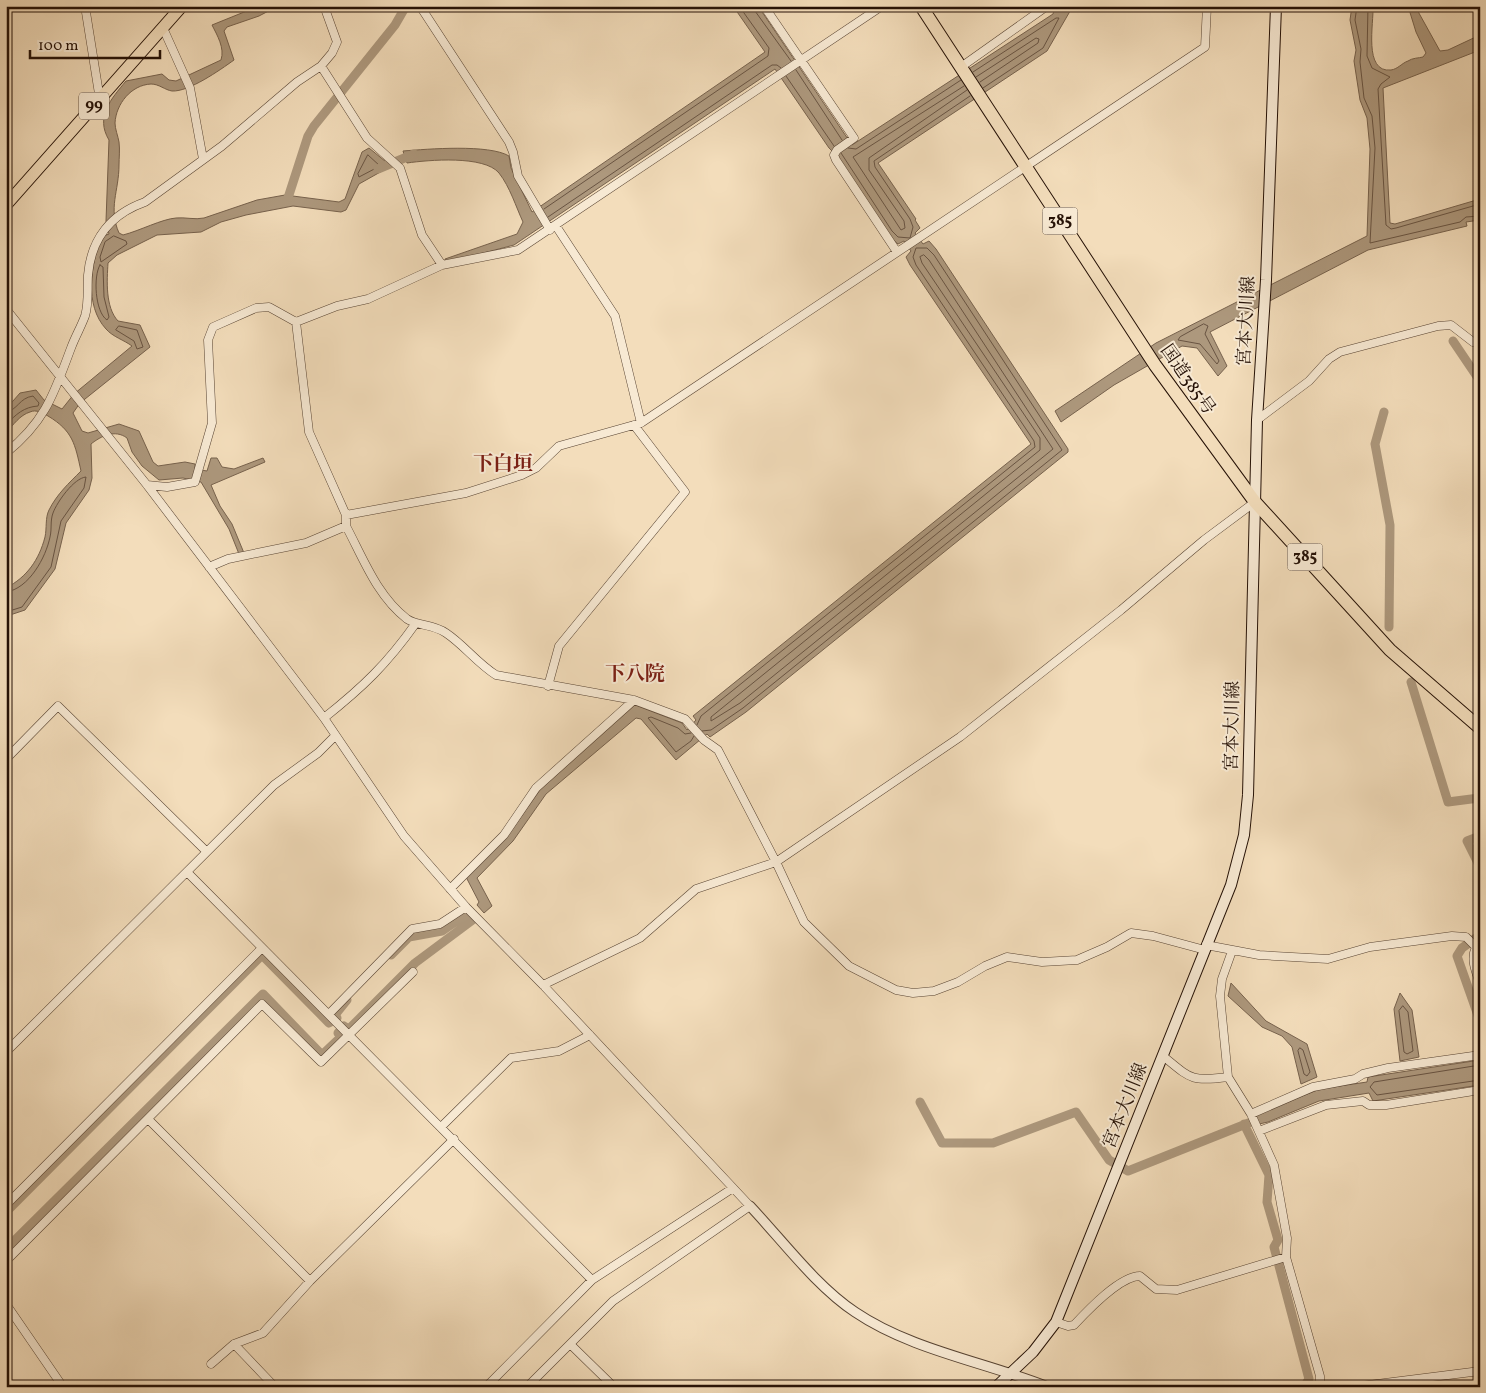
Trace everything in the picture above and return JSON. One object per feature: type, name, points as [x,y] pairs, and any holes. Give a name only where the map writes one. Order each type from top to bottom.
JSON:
[{"type":"highway","name":"国道385号","points":[[922,7],[981,96],[1024,168],[1155,365],[1255,502],[1390,650],[1480,728]]},
{"type":"main road","name":"99","points":[[6,205],[182,6]]},
{"type":"main road","name":"宮本大川線","points":[[996,1387],[1033,1352],[1056,1322],[1231,884],[1244,835],[1248,795],[1257,420],[1265,310],[1276,6]]},
{"type":"street","points":[[85,6],[100,100]]},
{"type":"street","points":[[6,453],[19,442],[42,415],[62,377],[86,315],[88,274],[98,235],[104,228],[137,204],[145,202],[203,159],[257,118],[303,77],[321,66],[332,53],[336,42],[324,6]]},
{"type":"street","points":[[420,6],[509,142],[518,176],[615,316],[637,424],[685,492],[559,646],[548,686]]},
{"type":"street","points":[[764,6],[854,138],[837,150],[834,155],[899,251]]},
{"type":"street","points":[[296,322],[337,306],[368,299],[442,265],[518,250],[803,61],[882,6]]},
{"type":"street","points":[[961,67],[1047,6]]},
{"type":"street","points":[[346,515],[466,493],[522,475],[536,468],[560,446],[637,424],[1205,47],[1207,6]]},
{"type":"street","points":[[164,28],[190,88],[203,159]]},
{"type":"street","points":[[321,66],[367,138],[400,168],[422,235],[442,265]]},
{"type":"street","points":[[147,485],[167,487],[194,482],[212,423],[208,340],[213,327],[256,308],[269,307],[296,322]]},
{"type":"street","points":[[6,309],[147,485],[324,718],[404,836],[466,907],[543,985],[829,1290],[857,1313],[880,1326],[940,1351],[1010,1372],[1048,1387]]},
{"type":"street","points":[[296,322],[309,432],[346,515],[346,526],[381,591],[408,619],[416,623],[427,624],[446,633],[479,665],[496,675],[548,686],[634,700],[685,719],[704,740],[718,750],[776,862],[804,922],[849,966],[882,983],[903,991],[934,992],[958,982],[985,966],[1008,957],[1042,962],[1077,960],[1107,947],[1131,933],[1205,947],[1282,958],[1328,959],[1370,947],[1452,936],[1474,943],[1472,961],[1480,984]]},
{"type":"street","points":[[1257,420],[1309,381],[1329,359],[1340,352],[1438,326],[1451,325],[1473,342],[1480,342]]},
{"type":"street","points":[[543,985],[640,938],[696,889],[776,862],[960,737],[1135,599],[1204,540],[1255,502]]},
{"type":"street","points":[[209,567],[228,559],[306,544],[346,526]]},
{"type":"street","points":[[324,718],[368,682],[399,647],[416,623]]},
{"type":"street","points":[[450,889],[504,835],[536,788],[634,700]]},
{"type":"street","points":[[6,759],[58,706],[206,851]]},
{"type":"street","points":[[6,1052],[274,784],[318,753],[335,736]]},
{"type":"street","points":[[187,872],[592,1280]]},
{"type":"street","points":[[331,1016],[412,929],[440,924],[466,907]]},
{"type":"street","points":[[6,1205],[262,948]]},
{"type":"street","points":[[1232,951],[1222,979],[1220,996],[1228,1077],[1258,1128],[1278,1178],[1287,1238],[1283,1258],[1320,1376],[1320,1387]]},
{"type":"street","points":[[6,1261],[262,1004],[321,1062],[346,1034],[413,972]]},
{"type":"street","points":[[442,1127],[511,1058],[559,1051],[590,1035]]},
{"type":"street","points":[[1251,1116],[1313,1087],[1355,1080],[1363,1074],[1388,1068],[1480,1055]]},
{"type":"street","points":[[1163,1056],[1192,1079],[1202,1081],[1228,1077]]},
{"type":"street","points":[[1258,1128],[1326,1105],[1363,1101],[1369,1105],[1386,1104],[1480,1090]]},
{"type":"street","points":[[148,1119],[310,1281]]},
{"type":"street","points":[[211,1364],[234,1344],[263,1333],[310,1281],[454,1139]]},
{"type":"street","points":[[486,1387],[592,1280],[733,1188]]},
{"type":"street","points":[[528,1387],[613,1301],[750,1206]]},
{"type":"street","points":[[1056,1322],[1068,1326],[1074,1325],[1112,1290],[1135,1276],[1145,1279],[1156,1289],[1177,1290],[1283,1258]]},
{"type":"street","points":[[6,1304],[63,1387]]},
{"type":"street","points":[[234,1344],[275,1387]]},
{"type":"street","points":[[570,1344],[614,1387]]},
{"type":"street","points":[[1353,1387],[1480,1371]]},
{"type":"water","points":[[259,6],[278,6],[259,16],[227,27],[224,31],[234,60],[204,80],[187,88],[172,91],[154,84],[144,85],[131,92],[118,109],[115,128],[119,142],[119,174],[114,215],[119,233],[123,235],[170,219],[204,218],[257,200],[285,195],[339,202],[345,199],[362,152],[369,148],[391,166],[359,184],[346,210],[341,212],[293,206],[246,215],[221,222],[201,232],[157,235],[117,255],[108,263],[108,293],[111,308],[118,321],[140,325],[150,347],[80,403],[73,413],[82,431],[88,433],[119,424],[139,431],[153,462],[158,466],[185,462],[195,464],[195,469],[207,471],[211,458],[217,458],[222,467],[234,469],[263,458],[265,462],[211,485],[220,506],[232,524],[244,553],[239,554],[229,529],[201,482],[183,478],[159,480],[142,466],[132,452],[127,438],[118,434],[108,435],[99,438],[91,444],[92,478],[89,490],[66,523],[55,569],[25,610],[10,615],[6,627],[6,588],[20,579],[36,560],[45,537],[47,516],[52,504],[81,471],[75,446],[63,427],[48,416],[32,411],[20,418],[6,433],[6,409],[20,393],[36,390],[44,400],[62,409],[74,394],[132,346],[106,329],[99,319],[92,297],[92,272],[97,248],[101,237],[109,234],[106,221],[109,140],[105,132],[104,116],[110,102],[126,81],[162,74],[169,80],[176,81],[221,60],[221,46],[212,25]]},
{"type":"water","points":[[733,6],[758,6],[852,145],[1053,14],[1056,6],[1073,6],[1047,51],[878,163],[916,219],[920,228],[915,233],[923,244],[929,241],[936,249],[1068,449],[1068,452],[746,712],[710,737],[707,734],[676,760],[641,719],[636,718],[546,794],[513,841],[477,878],[492,906],[484,913],[477,905],[479,902],[466,877],[506,838],[540,790],[635,705],[682,723],[687,730],[696,720],[693,716],[1031,444],[910,265],[906,257],[911,251],[904,241],[898,244],[890,237],[838,157],[829,148],[775,69],[514,245],[445,263],[445,259],[517,234],[523,222],[506,184],[499,173],[492,167],[481,163],[455,160],[407,163],[403,151],[473,149],[500,152],[509,156],[511,168],[532,212],[765,52]]},
{"type":"water","points":[[1352,6],[1373,6],[1373,56],[1382,69],[1391,70],[1410,60],[1423,57],[1426,53],[1416,32],[1408,6],[1415,6],[1440,51],[1448,50],[1480,35],[1480,50],[1383,88],[1390,223],[1395,224],[1480,199],[1480,220],[1466,222],[1467,226],[1368,250],[1210,332],[1227,366],[1218,376],[1197,348],[1182,346],[1114,385],[1061,422],[1055,411],[1156,343],[1367,236],[1370,149],[1367,118],[1360,100],[1354,61],[1356,50],[1350,20]]},
{"type":"water","points":[[1231,983],[1266,1021],[1307,1044],[1317,1077],[1301,1084],[1292,1047],[1282,1036],[1262,1027],[1228,996]]},
{"type":"water","points":[[1400,993],[1412,1010],[1419,1057],[1400,1061],[1394,1009]]},
{"type":"water","points":[[1480,1060],[1480,1085],[1373,1101],[1369,1093],[1319,1101],[1259,1124],[1256,1118],[1262,1112],[1320,1089],[1367,1082],[1368,1077]]},
{"type":"waterway","points":[[287,201],[308,136],[314,126],[395,25],[406,6]]},
{"type":"waterway","points":[[378,169],[414,154]]},
{"type":"waterway","points":[[1453,341],[1480,381]]},
{"type":"waterway","points":[[1384,412],[1375,444],[1390,525],[1389,627]]},
{"type":"waterway","points":[[1411,682],[1448,802],[1479,798],[1480,800]]},
{"type":"waterway","points":[[1480,836],[1467,841],[1480,867]]},
{"type":"waterway","points":[[6,1249],[263,994],[321,1054],[324,1053],[342,1036],[338,1033],[344,1026],[349,1029],[415,963],[474,919],[468,913],[442,931],[409,937],[391,955]]},
{"type":"waterway","points":[[1480,935],[1462,948],[1457,956],[1480,1021]]},
{"type":"waterway","points":[[6,1212],[262,955],[329,1023],[337,1018],[335,1015],[347,1000]]},
{"type":"waterway","points":[[920,1102],[942,1143],[993,1143],[1076,1112],[1109,1160],[1128,1171],[1261,1118]]},
{"type":"waterway","points":[[1244,1124],[1269,1175],[1267,1202],[1278,1240],[1274,1247],[1309,1379],[1304,1387]]},
{"type":"district","name":"下白垣","points":[[503,465]]},
{"type":"district","name":"下八院","points":[[635,675]]}]
